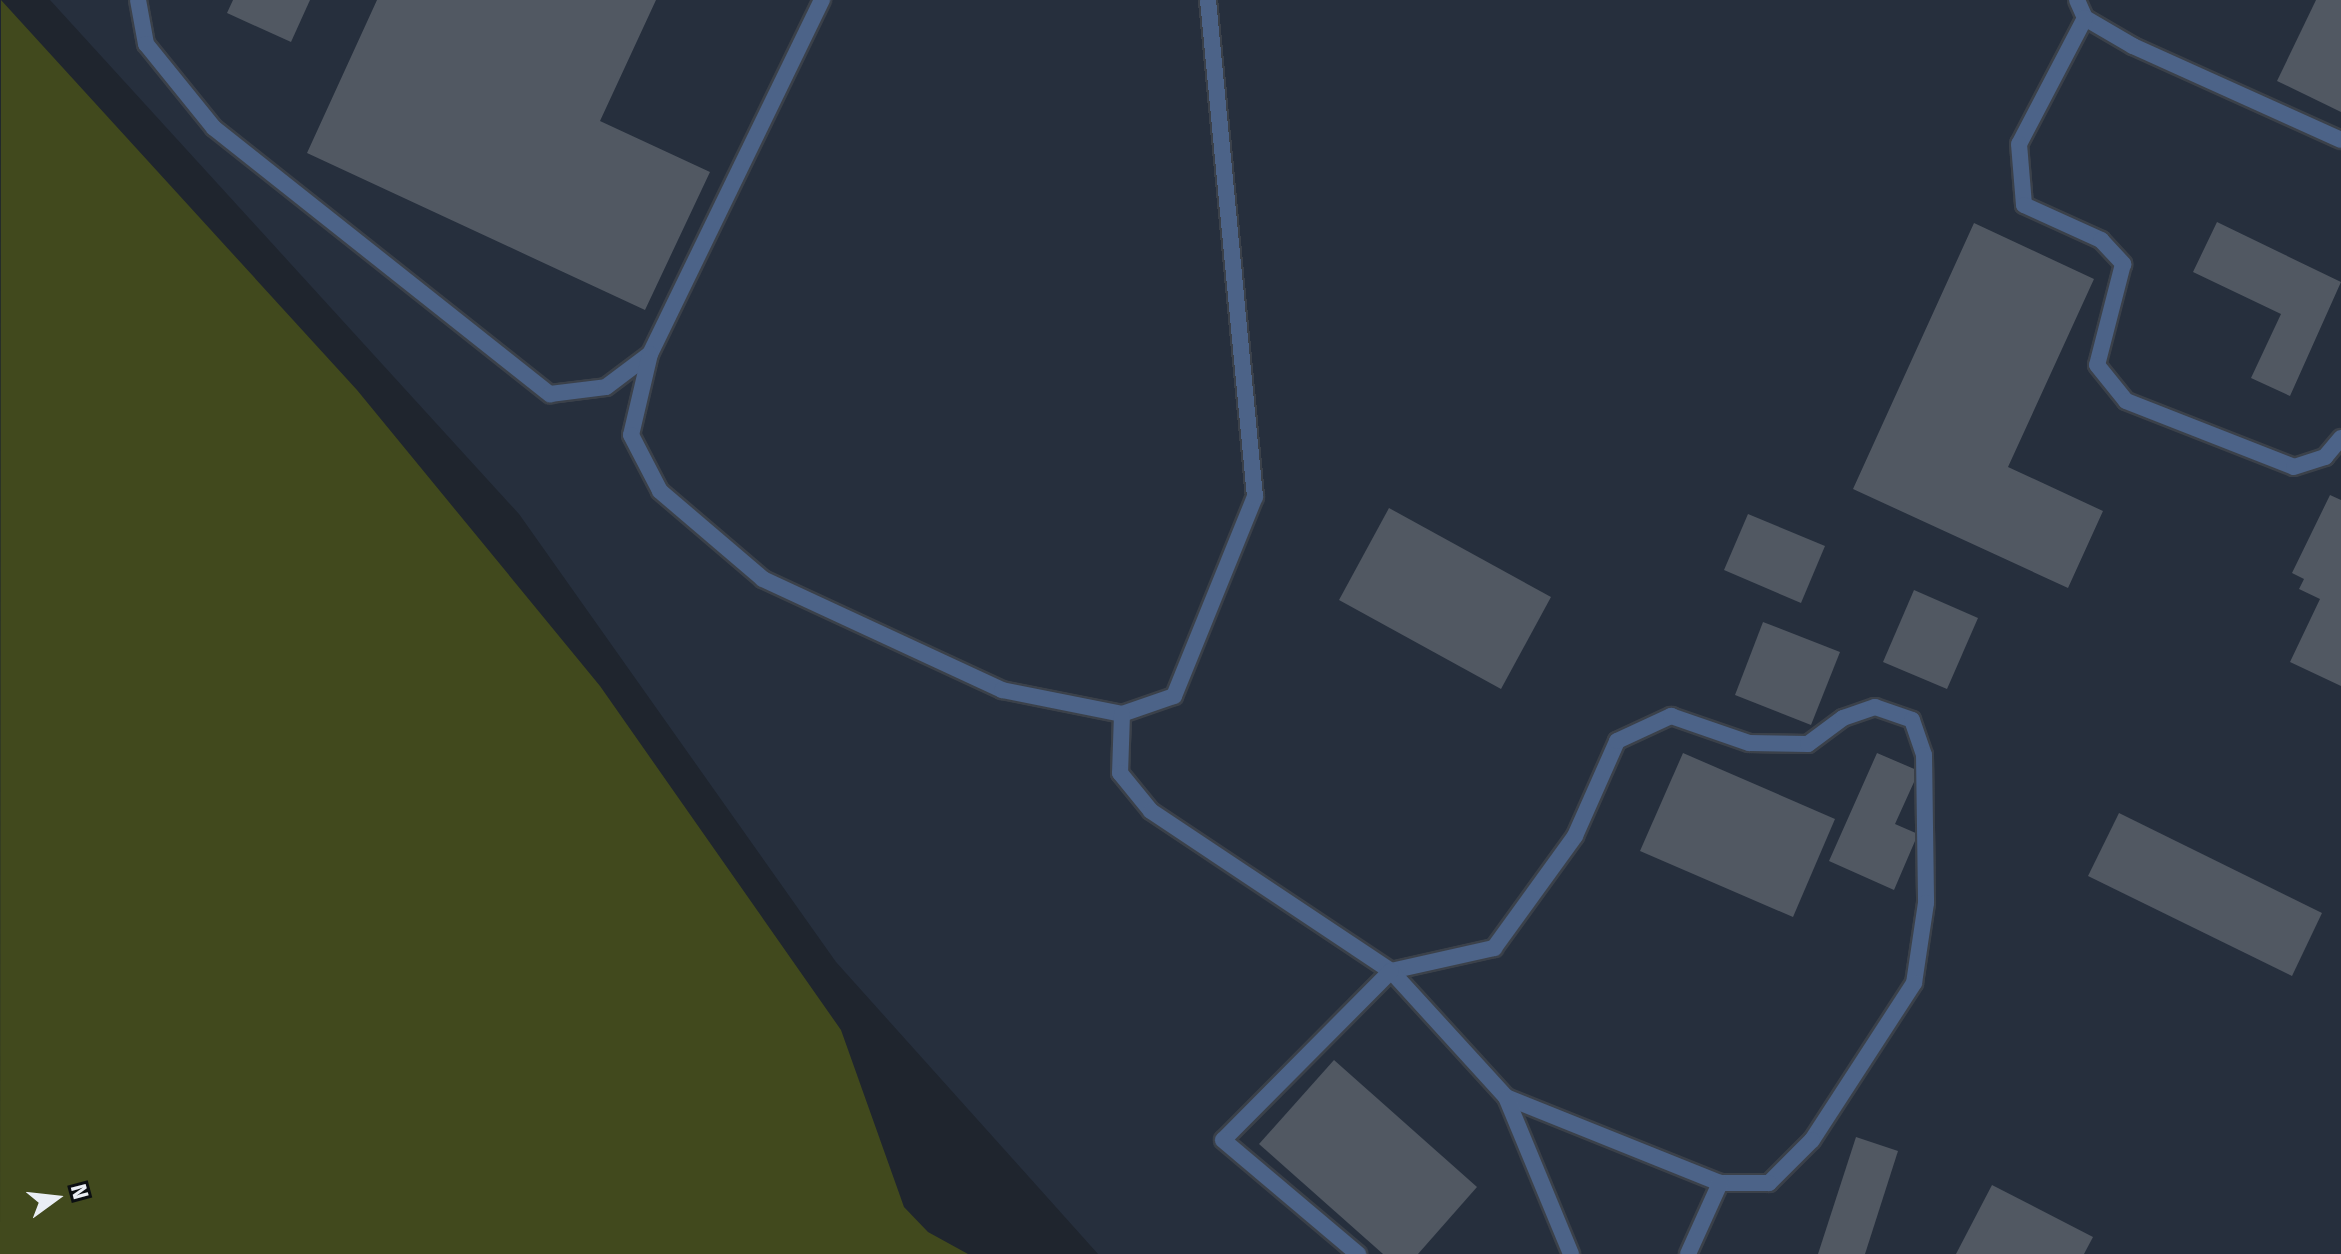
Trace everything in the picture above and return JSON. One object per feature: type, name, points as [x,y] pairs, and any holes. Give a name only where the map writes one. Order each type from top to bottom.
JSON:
[{"type":"lane","points":[[138,0],[146,44],[214,128],[550,394],[606,387],[650,354]]},
{"type":"lane","points":[[822,0],[650,354],[631,435],[660,491],[763,579],[1002,690],[1122,714],[1174,696],[1255,497],[1208,0]]},
{"type":"lane","points":[[2077,0],[2085,18],[2341,140]]},
{"type":"lane","points":[[2085,18],[2019,144],[2024,205],[2101,240],[2123,264],[2097,365],[2126,401],[2294,467],[2325,457],[2341,438]]},
{"type":"lane","points":[[1358,1254],[1223,1140],[1391,971],[1494,948],[1575,836],[1617,741],[1671,716],[1749,743],[1808,744],[1843,718],[1875,707],[1912,720],[1924,755],[1926,903],[1914,983],[1812,1140],[1769,1183],[1720,1183],[1506,1097]]},
{"type":"lane","points":[[1122,714],[1120,773],[1151,811],[1391,971],[1506,1097],[1571,1254]]},
{"type":"lane","points":[[1688,1254],[1720,1183]]},
{"type":"shaded area","points":[[50,0],[2341,0],[2341,1254],[1098,1254],[836,962],[519,514]]},
{"type":"green space","points":[[1,0],[357,390],[600,686],[841,1030],[904,1207],[928,1232],[968,1254],[0,1254]]},
{"type":"building","points":[[233,0],[310,0],[291,42],[227,13]]},
{"type":"building","points":[[377,0],[656,0],[600,121],[710,172],[645,310],[307,153]]},
{"type":"building","points":[[2316,0],[2341,0],[2341,112],[2277,81]]},
{"type":"building","points":[[2217,222],[2341,282],[2290,396],[2251,378],[2281,314],[2193,272]]},
{"type":"building","points":[[1974,223],[2094,279],[2008,467],[2103,511],[2068,588],[1853,489]]},
{"type":"building","points":[[2330,495],[2341,500],[2341,686],[2290,662],[2320,599],[2299,589],[2304,579],[2292,573]]},
{"type":"building","points":[[1389,508],[1551,597],[1501,689],[1339,600]]},
{"type":"building","points":[[1748,514],[1825,546],[1801,603],[1724,570]]},
{"type":"building","points":[[1914,590],[1978,618],[1947,689],[1883,662]]},
{"type":"building","points":[[1763,622],[1840,652],[1811,725],[1735,695]]},
{"type":"building","points":[[1683,753],[1835,819],[1793,917],[1640,851]]},
{"type":"building","points":[[1877,753],[1919,771],[1895,824],[1918,834],[1894,890],[1829,861]]},
{"type":"building","points":[[2119,813],[2322,913],[2292,976],[2088,876]]},
{"type":"building","points":[[1334,1060],[1477,1187],[1418,1254],[1383,1254],[1259,1144]]},
{"type":"building","points":[[1856,1137],[1898,1151],[1865,1254],[1818,1254]]},
{"type":"building","points":[[1992,1185],[2093,1237],[2084,1254],[1956,1254]]}]
